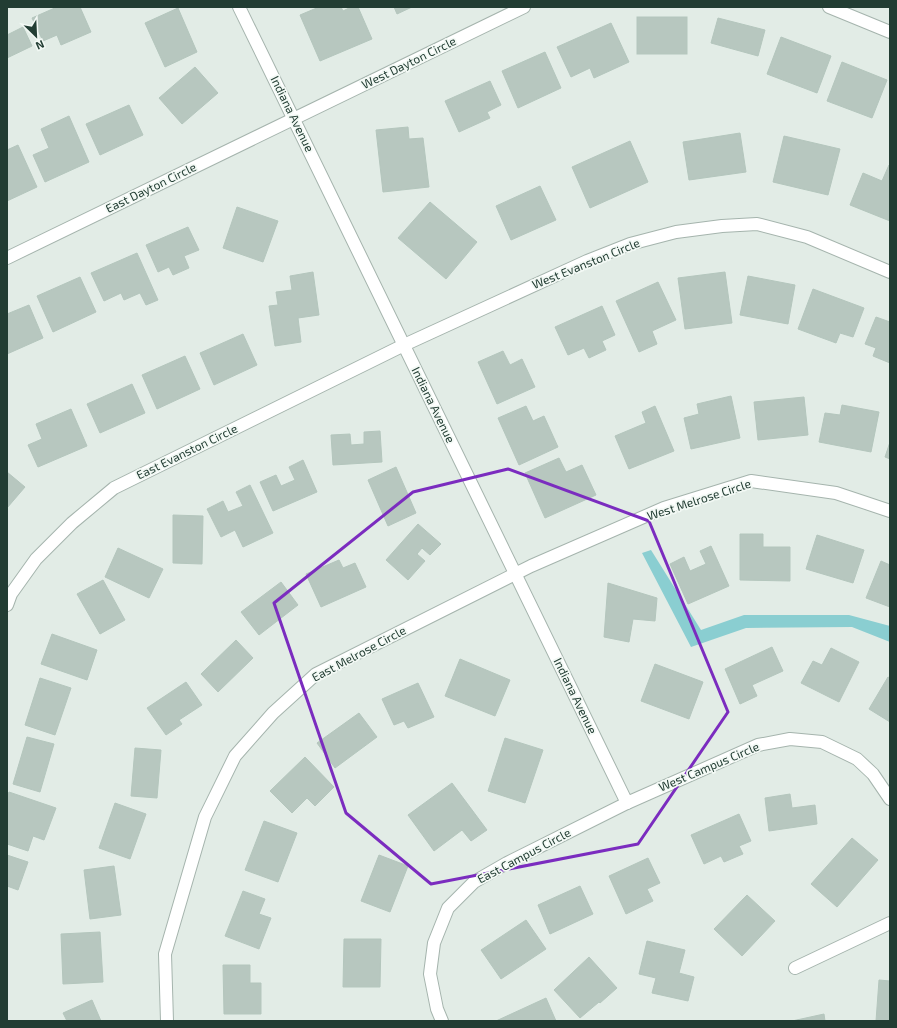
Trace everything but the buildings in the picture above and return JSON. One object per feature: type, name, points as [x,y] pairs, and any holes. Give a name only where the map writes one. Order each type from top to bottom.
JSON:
[{"type":"street","name":"Indiana Avenue","points":[[240,7],[627,803]]},
{"type":"street","name":"West Dayton Circle","points":[[295,118],[524,7]]},
{"type":"street","points":[[829,7],[890,32]]},
{"type":"street","name":"East Dayton Circle","points":[[7,258],[295,118]]},
{"type":"street","name":"West Evanston Circle","points":[[404,345],[587,261],[630,244],[676,232],[722,226],[757,224],[807,237],[890,272]]},
{"type":"street","name":"East Evanston Circle","points":[[7,605],[11,594],[36,559],[72,523],[114,488],[404,345]]},
{"type":"street","name":"West Melrose Circle","points":[[515,573],[664,508],[751,481],[836,493],[890,511]]},
{"type":"street","name":"East Melrose Circle","points":[[167,1021],[165,954],[205,817],[236,756],[272,712],[316,674],[515,573]]},
{"type":"street","name":"West Campus Circle","points":[[627,803],[758,745],[790,739],[822,742],[857,759],[873,774],[890,799]]},
{"type":"street","name":"East Campus Circle","points":[[442,1021],[437,1010],[430,974],[434,943],[448,908],[474,882],[487,874],[627,803]]},
{"type":"street","points":[[795,968],[890,923]]},
{"type":"highlighted area","points":[[508,469],[649,521],[728,712],[638,844],[431,884],[346,813],[274,603],[413,492]]},
{"type":"water","points":[[651,550],[701,630],[744,615],[849,615],[890,626],[890,642],[852,627],[746,628],[691,647],[642,553]]}]
